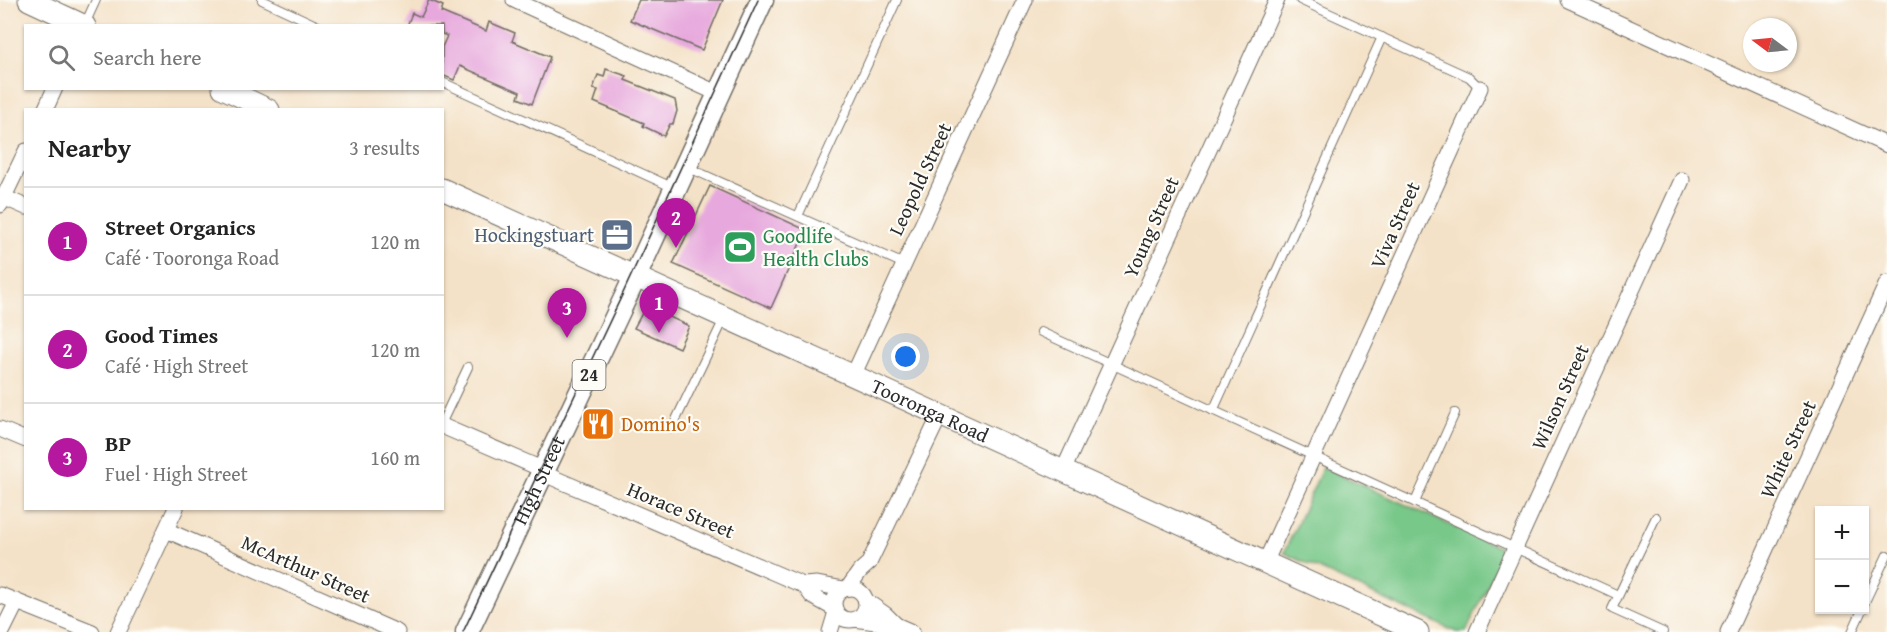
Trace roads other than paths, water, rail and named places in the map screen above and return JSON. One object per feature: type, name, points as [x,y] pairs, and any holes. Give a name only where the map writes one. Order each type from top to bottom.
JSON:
[{"type":"main road","points":[[29,0],[83,24]]},
{"type":"main road","name":"High Street","points":[[467,632],[635,277],[762,0]]},
{"type":"main road","points":[[227,90],[265,108]]},
{"type":"main road","name":"Tooronga Road","points":[[444,190],[1418,632]]},
{"type":"street","points":[[514,0],[719,94]]},
{"type":"street","name":"Leopold Street","points":[[853,376],[1025,0]]},
{"type":"street","name":"Young Street","points":[[1063,471],[1278,0]]},
{"type":"street","points":[[1568,0],[1887,145]]},
{"type":"street","name":"Viva Street","points":[[1265,563],[1480,88]]},
{"type":"street","points":[[46,108],[54,90]]},
{"type":"street","points":[[24,155],[2,201],[24,206]]},
{"type":"street","name":"Wilson Street","points":[[1477,632],[1682,180]]},
{"type":"street","name":"White Street","points":[[1728,632],[1887,283]]},
{"type":"street","points":[[830,632],[835,611],[835,597],[869,563],[940,415]]},
{"type":"street","name":"Horace Street","points":[[444,425],[543,472],[804,585],[817,584],[846,588]]},
{"type":"street","points":[[0,429],[24,439]]},
{"type":"street","points":[[118,632],[175,510]]},
{"type":"street","name":"McArthur Street","points":[[166,530],[397,632]]},
{"type":"street","points":[[850,624],[864,612],[869,563]]},
{"type":"street","name":"Horace Street","points":[[804,585],[812,596],[835,611]]},
{"type":"street","points":[[846,588],[857,589],[896,625],[912,632]]},
{"type":"street","points":[[0,595],[92,632]]},
{"type":"street","points":[[2,632],[16,602]]},
{"type":"street","points":[[835,611],[850,624],[896,625]]},
{"type":"lane","points":[[85,24],[96,0]]},
{"type":"lane","points":[[262,0],[314,24]]},
{"type":"lane","points":[[798,216],[897,0]]},
{"type":"lane","name":"Viva Street","points":[[1300,0],[1469,77],[1480,88]]},
{"type":"lane","points":[[1213,411],[1382,37]]},
{"type":"lane","points":[[444,83],[675,189]]},
{"type":"lane","points":[[686,166],[904,264]]},
{"type":"lane","points":[[672,428],[725,317]]},
{"type":"lane","points":[[1041,332],[1618,596]]},
{"type":"lane","points":[[444,420],[468,367]]},
{"type":"lane","points":[[1415,502],[1455,413]]},
{"type":"lane","points":[[1656,517],[1612,609],[1663,632]]},
{"type":"lane","points":[[1869,593],[1887,555]]},
{"type":"lane","points":[[1852,632],[1860,614]]},
{"type":"tram line","points":[[463,632],[758,0]]},
{"type":"place","name":"Hockingstuart","points":[[617,235]]},
{"type":"place","name":"Goodlife Health Clubs","points":[[740,247]]},
{"type":"place","name":"Good Times","points":[[676,248]]},
{"type":"place","name":"Street Organics","points":[[659,333]]},
{"type":"place","name":"BP","points":[[567,338]]},
{"type":"place","name":"Domino's","points":[[598,424]]}]
